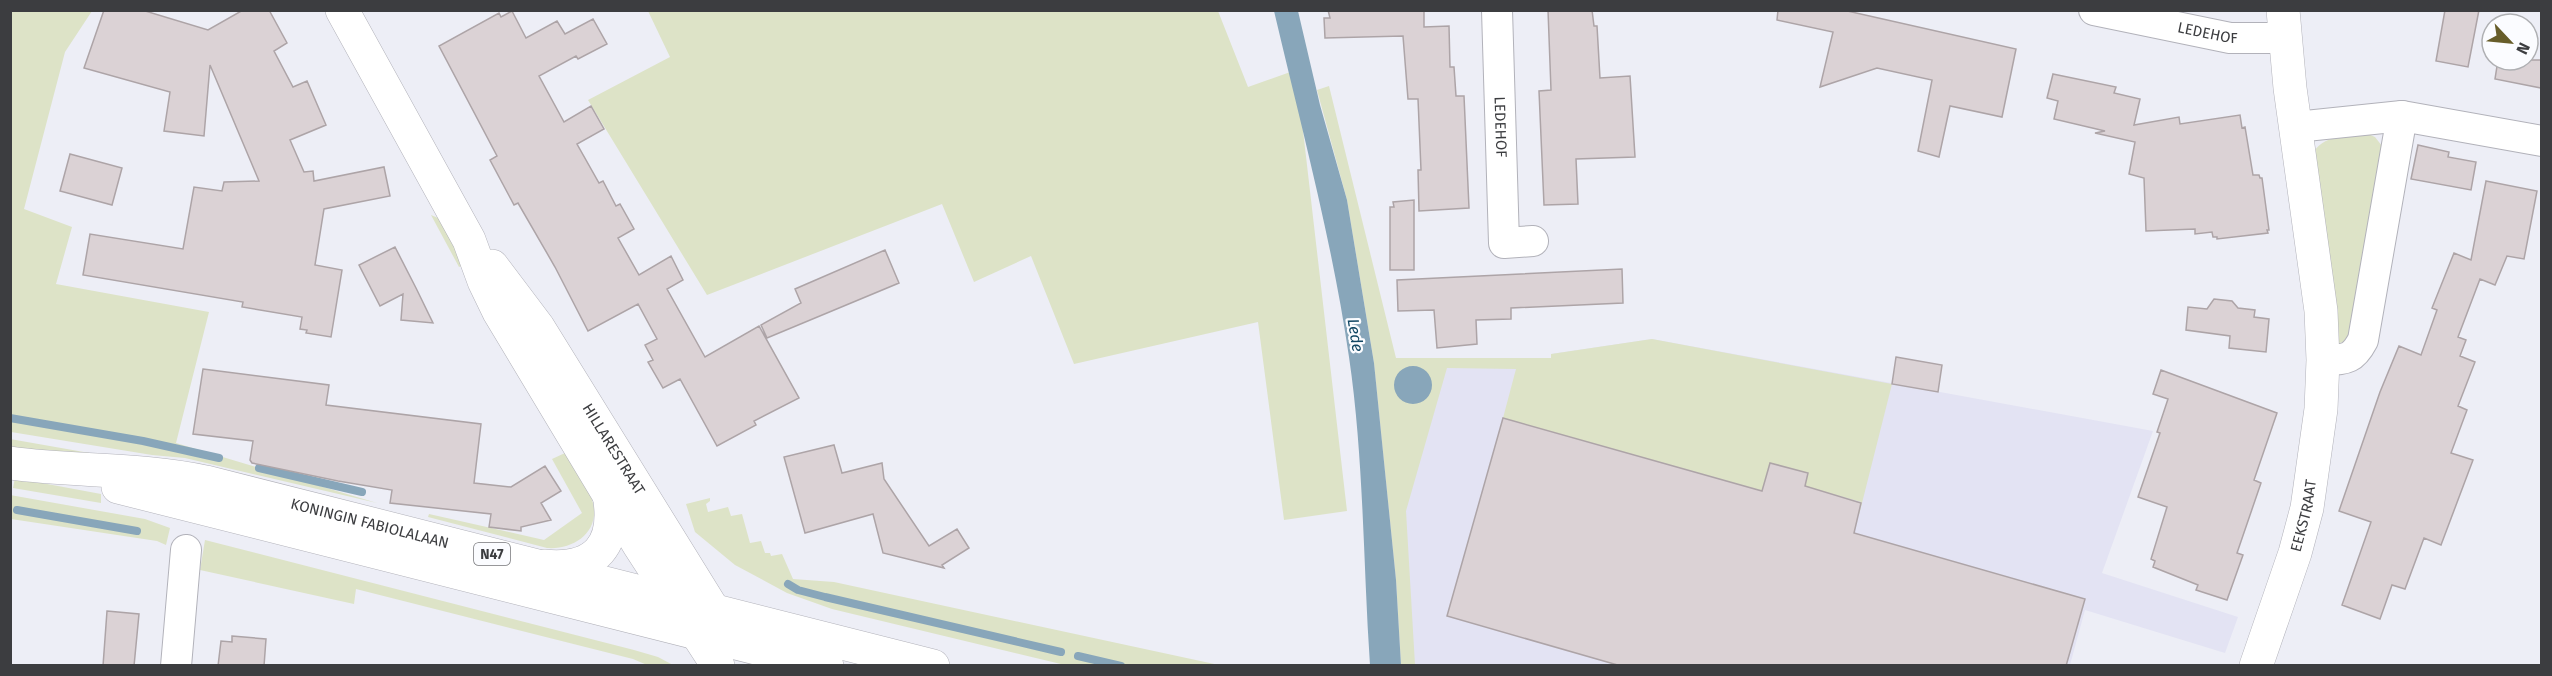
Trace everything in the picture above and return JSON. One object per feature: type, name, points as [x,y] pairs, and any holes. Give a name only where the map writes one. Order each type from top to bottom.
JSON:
[{"type":"main road","name":"HILLARESTRAAT","points":[[342,10],[469,240],[484,281],[499,312],[675,600],[705,621]]},
{"type":"main road","name":"EEKSTRAAT","points":[[2256,666],[2295,553],[2307,508],[2321,409],[2323,360],[2321,311],[2284,24]]},
{"type":"main road","name":"HILLARESTRAAT","points":[[469,240],[498,273],[538,327],[705,621]]},
{"type":"main road","name":"KONINGIN FABIOLALAAN","points":[[10,463],[47,468],[180,477],[675,600]]},
{"type":"main road","name":"KONINGIN FABIOLALAAN","points":[[47,468],[705,621],[933,666]]},
{"type":"main road","points":[[538,566],[575,566],[595,556],[609,535],[612,510],[609,494]]},
{"type":"main road","name":"KONINGIN FABIOLALAAN","points":[[705,621],[733,658],[827,666]]},
{"type":"street","name":"LEDEHOF","points":[[1497,10],[1492,243],[1533,241]]},
{"type":"street","name":"LEDEHOF","points":[[2094,10],[2230,38],[2268,39],[2284,24]]},
{"type":"street","points":[[2296,127],[2402,116],[2541,141]]},
{"type":"street","points":[[2323,360],[2347,359],[2356,354],[2363,340],[2402,116]]},
{"type":"street","points":[[176,666],[186,550]]},
{"type":"shaded area","points":[[1652,339],[2153,431],[2102,573],[2238,617],[2225,653],[2085,610],[2070,665],[1401,665],[1396,580],[1374,363],[1389,358],[1551,358],[1551,354]]},
{"type":"green space","points":[[10,11],[92,11],[65,52],[24,209],[72,227],[56,284],[209,312],[176,443],[377,503],[185,458],[152,455],[11,432]]},
{"type":"green space","points":[[648,11],[1218,11],[1248,87],[1296,70],[1347,511],[1284,520],[1258,322],[1074,364],[1031,256],[974,282],[942,204],[707,295],[588,100],[670,57]]},
{"type":"green space","points":[[1329,86],[1396,358],[1551,358],[1551,354],[1652,339],[1892,384],[1859,515],[1857,514],[1861,502],[1811,488],[1806,503],[1503,418],[1516,369],[1447,368],[1406,511],[1415,665],[1401,665],[1396,580],[1374,363],[1347,200],[1317,90]]},
{"type":"green space","points":[[2368,134],[2375,137],[2382,146],[2352,330],[2347,342],[2338,343],[2312,155],[2322,143],[2336,137]]},
{"type":"green space","points":[[431,215],[445,221],[468,263],[459,267]]},
{"type":"green space","points":[[10,439],[118,458],[11,449]]},
{"type":"green space","points":[[565,453],[585,483],[593,503],[592,523],[588,531],[575,543],[547,548],[428,517],[429,514],[544,540],[582,513],[552,459]]},
{"type":"green space","points":[[15,478],[101,494],[101,503],[13,488]]},
{"type":"green space","points":[[10,495],[145,519],[170,528],[166,545],[157,541],[11,519]]},
{"type":"green space","points":[[710,498],[706,504],[708,512],[728,507],[731,516],[742,514],[750,543],[761,541],[765,553],[770,553],[771,556],[782,554],[793,579],[834,582],[1219,665],[1065,665],[832,609],[787,593],[735,565],[695,532],[686,504]]},
{"type":"green space","points":[[205,540],[634,650],[658,657],[673,665],[647,665],[633,659],[356,589],[354,604],[200,570]]},
{"type":"water","name":"Lede","points":[[1274,11],[1298,11],[1320,105],[1347,200],[1374,363],[1396,580],[1401,665],[1370,665],[1358,434],[1349,357],[1325,226]]},
{"type":"water","points":[[1413,366],[1420,367],[1426,372],[1431,378],[1431,392],[1426,398],[1420,403],[1413,404],[1406,403],[1400,398],[1395,392],[1394,385],[1395,378],[1400,372],[1406,367]]},
{"type":"building","points":[[104,10],[142,10],[208,30],[243,10],[269,10],[287,43],[274,51],[293,87],[307,81],[326,125],[290,140],[304,172],[313,171],[314,181],[384,167],[390,196],[324,209],[315,265],[342,270],[331,337],[306,333],[307,330],[300,329],[302,317],[242,307],[243,302],[83,275],[90,234],[183,249],[194,187],[222,191],[224,182],[259,181],[210,65],[204,136],[164,131],[170,92],[84,68]]},
{"type":"building","points":[[1328,10],[1424,10],[1424,27],[1449,26],[1450,67],[1454,67],[1456,96],[1464,96],[1469,208],[1419,211],[1418,170],[1421,170],[1418,99],[1408,99],[1403,36],[1325,38],[1324,18],[1330,18]]},
{"type":"building","points":[[1548,10],[1592,10],[1594,26],[1597,26],[1600,78],[1630,76],[1635,157],[1576,159],[1578,204],[1544,205],[1539,91],[1551,90]]},
{"type":"building","points":[[1778,10],[1843,10],[2016,49],[2002,117],[1950,106],[1939,157],[1918,151],[1932,80],[1877,68],[1820,87],[1833,32],[1777,20]]},
{"type":"building","points":[[2445,10],[2479,10],[2468,67],[2436,61]]},
{"type":"building","points":[[512,11],[526,38],[557,21],[565,34],[593,19],[607,44],[578,59],[576,56],[539,76],[564,122],[591,106],[604,129],[577,144],[599,183],[603,181],[616,206],[620,204],[634,229],[618,238],[639,275],[671,256],[683,280],[667,289],[705,357],[759,326],[799,398],[754,421],[756,425],[717,446],[680,379],[663,388],[648,362],[653,360],[645,345],[657,339],[638,304],[588,331],[555,267],[518,203],[514,205],[490,160],[497,156],[439,46],[499,13],[501,17]]},
{"type":"building","points":[[2541,60],[2541,88],[2495,79],[2496,72],[2540,72]]},
{"type":"building","points":[[2053,74],[2116,87],[2114,93],[2140,99],[2134,125],[2179,117],[2180,124],[2240,115],[2242,128],[2245,127],[2253,175],[2259,175],[2262,178],[2268,233],[2217,239],[2213,237],[2212,232],[2195,234],[2195,229],[2146,231],[2144,178],[2129,174],[2135,142],[2095,133],[2105,131],[2054,119],[2058,101],[2047,98]]},
{"type":"building","points":[[2418,145],[2449,152],[2448,157],[2476,162],[2471,190],[2411,179]]},
{"type":"building","points":[[70,154],[122,168],[112,205],[60,191]]},
{"type":"building","points":[[2486,181],[2537,191],[2524,259],[2507,256],[2495,285],[2480,279],[2458,337],[2466,340],[2460,356],[2475,362],[2458,406],[2467,410],[2451,453],[2473,460],[2441,545],[2424,538],[2405,589],[2392,585],[2380,619],[2342,605],[2371,522],[2339,511],[2380,392],[2399,346],[2421,355],[2437,310],[2432,308],[2454,253],[2471,260]]},
{"type":"building","points":[[1414,200],[1414,270],[1390,270],[1390,207],[1394,207],[1393,202]]},
{"type":"building","points":[[395,247],[433,323],[401,320],[403,294],[380,306],[359,265]]},
{"type":"building","points":[[885,250],[899,283],[767,338],[761,325],[801,303],[795,289]]},
{"type":"building","points":[[1622,269],[1623,303],[1511,308],[1511,319],[1476,320],[1477,344],[1437,348],[1434,310],[1398,311],[1397,280]]},
{"type":"building","points":[[2214,299],[2232,301],[2238,308],[2255,310],[2254,317],[2269,319],[2266,352],[2229,348],[2230,336],[2186,330],[2188,307],[2207,309]]},
{"type":"building","points":[[1896,357],[1942,365],[1938,392],[1892,384]]},
{"type":"building","points":[[203,369],[329,385],[326,405],[481,424],[474,483],[511,487],[545,466],[561,491],[541,503],[551,520],[521,527],[521,531],[489,527],[491,514],[390,503],[392,490],[252,463],[250,460],[253,441],[193,434]]},
{"type":"building","points":[[2161,370],[2277,413],[2254,480],[2261,483],[2237,553],[2243,555],[2227,600],[2196,590],[2198,585],[2153,567],[2155,561],[2151,559],[2167,507],[2138,497],[2160,433],[2157,432],[2168,399],[2153,394]]},
{"type":"building","points":[[1503,418],[1762,491],[1770,463],[1808,473],[1805,486],[1861,503],[1854,533],[2085,599],[2066,666],[1621,666],[1447,616]]},
{"type":"building","points":[[834,445],[842,473],[882,463],[884,479],[929,546],[957,529],[969,548],[942,565],[944,568],[883,553],[873,514],[805,533],[784,457]]},
{"type":"building","points":[[107,611],[139,614],[134,666],[103,666]]},
{"type":"building","points":[[232,636],[266,639],[264,666],[218,666],[221,641],[232,642]]},
{"type":"waterway","points":[[10,418],[143,441],[219,458]]},
{"type":"waterway","points":[[259,468],[362,492]]},
{"type":"waterway","points":[[17,510],[137,531]]},
{"type":"waterway","points":[[788,584],[798,590],[825,597],[1061,652]]},
{"type":"waterway","points":[[1078,656],[1121,666]]}]
